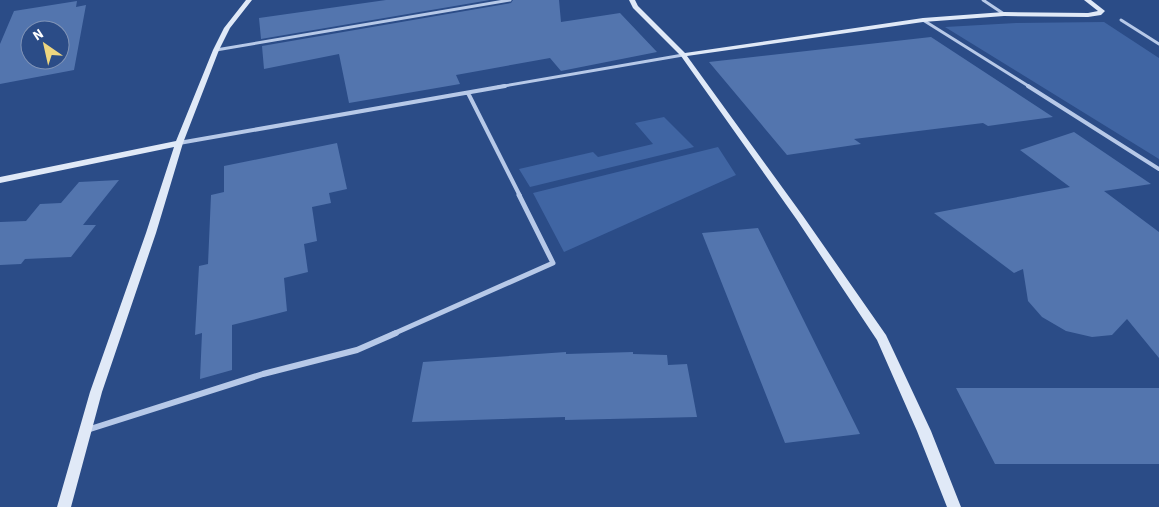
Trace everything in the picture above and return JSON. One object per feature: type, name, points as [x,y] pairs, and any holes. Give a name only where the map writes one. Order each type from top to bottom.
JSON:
[{"type":"street","points":[[64,507],[87,430],[96,392],[152,233],[179,143],[216,50],[228,28],[248,0]]},
{"type":"street","points":[[216,50],[510,0]]},
{"type":"street","points":[[632,0],[635,7],[683,54],[811,234],[882,338],[924,431],[954,507]]},
{"type":"street","points":[[983,0],[1004,14]]},
{"type":"street","points":[[0,180],[179,143],[683,54],[923,20],[1004,14],[1088,15],[1098,14],[1102,11],[1087,0]]},
{"type":"street","points":[[923,20],[1159,169]]},
{"type":"street","points":[[1121,20],[1159,44]]},
{"type":"street","points":[[87,430],[254,376],[357,350],[553,263],[468,93]]},
{"type":"shaded area","points":[[1104,22],[1159,58],[1159,159],[945,27],[1016,23]]},
{"type":"shaded area","points":[[664,117],[694,147],[530,187],[519,169],[593,152],[598,157],[653,144],[635,123]]},
{"type":"shaded area","points":[[718,147],[736,175],[564,252],[533,193]]},
{"type":"building","points":[[386,0],[490,0],[261,39],[259,18]]},
{"type":"building","points":[[513,0],[559,0],[561,22],[620,13],[657,52],[561,71],[550,58],[456,75],[460,84],[349,103],[339,54],[264,69],[262,46],[511,3]]},
{"type":"building","points":[[77,1],[76,7],[86,5],[74,70],[0,84],[0,44],[14,11]]},
{"type":"building","points":[[931,37],[1053,117],[988,126],[983,123],[854,139],[861,144],[787,155],[709,62]]},
{"type":"building","points":[[1074,132],[1151,184],[1104,191],[1159,232],[1159,358],[1127,319],[1112,335],[1092,337],[1066,331],[1042,317],[1028,301],[1023,269],[1014,273],[934,213],[1070,187],[1020,150]]},
{"type":"building","points":[[337,143],[347,189],[329,193],[331,203],[312,207],[317,241],[304,244],[308,272],[284,278],[287,311],[232,325],[232,370],[200,379],[202,333],[195,335],[199,266],[208,264],[211,195],[224,192],[224,166]]},
{"type":"building","points":[[119,180],[83,225],[96,225],[71,257],[25,259],[21,264],[0,265],[0,222],[26,221],[40,204],[61,203],[79,182]]},
{"type":"building","points":[[758,228],[860,434],[785,443],[702,233]]},
{"type":"building","points":[[566,352],[566,354],[633,352],[633,354],[667,355],[668,365],[687,364],[697,417],[565,420],[565,417],[412,422],[423,362]]},
{"type":"building","points":[[956,388],[1159,388],[1159,464],[995,464]]}]
